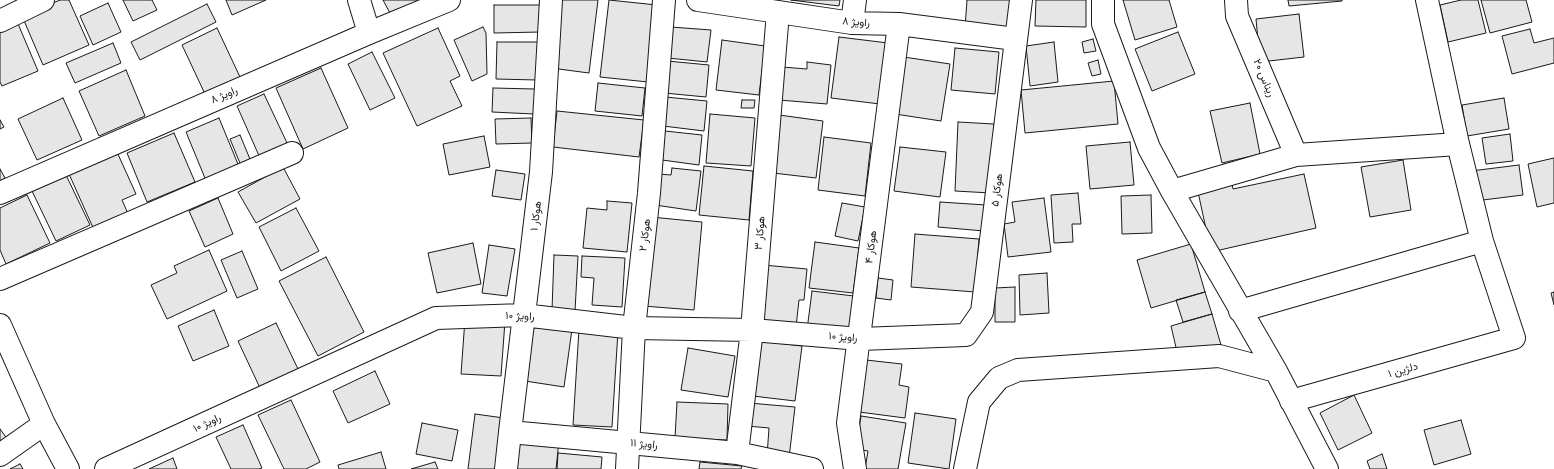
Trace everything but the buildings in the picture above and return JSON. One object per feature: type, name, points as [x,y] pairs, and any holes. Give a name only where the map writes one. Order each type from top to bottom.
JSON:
[{"type":"street","points":[[0,21],[43,0]]},
{"type":"street","points":[[359,0],[369,33]]},
{"type":"street","name":"راویژ ۸","points":[[0,193],[369,33],[449,0]]},
{"type":"street","name":"هوکار ۱","points":[[510,432],[541,172],[550,0]]},
{"type":"street","name":"هوکار ۲","points":[[627,469],[634,328],[650,193],[664,0]]},
{"type":"street","name":"راویژ ۸","points":[[698,0],[852,23],[899,24],[1015,39]]},
{"type":"street","points":[[852,23],[855,0]]},
{"type":"street","name":"هوکار ۵","points":[[966,335],[982,312],[1021,0]]},
{"type":"street","points":[[1103,0],[1103,24],[1149,148],[1172,191],[1276,372],[1327,469]]},
{"type":"street","name":"ریناس ۲۰","points":[[1236,0],[1237,16],[1296,155]]},
{"type":"street","points":[[1240,310],[1482,241],[1458,144],[1427,0]]},
{"type":"street","name":"هوکار ۳","points":[[737,453],[752,330],[778,12]]},
{"type":"street","name":"هوکار ۴","points":[[855,469],[848,423],[860,339],[899,24]]},
{"type":"street","points":[[1172,191],[1296,155],[1458,144]]},
{"type":"street","points":[[0,279],[292,153]]},
{"type":"street","name":"دلژین ۱","points":[[1291,401],[1514,338],[1482,241]]},
{"type":"street","name":"راویژ ۱۰","points":[[106,469],[436,318],[523,315],[634,328],[752,330],[860,339],[966,335]]},
{"type":"street","points":[[0,325],[44,424],[68,469]]},
{"type":"street","points":[[965,469],[979,402],[1000,378],[1018,370],[1219,356],[1276,372]]},
{"type":"street","points":[[0,455],[44,424]]},
{"type":"street","points":[[506,469],[510,432]]},
{"type":"street","name":"راویژ ۱۱","points":[[510,432],[737,453],[781,466],[812,469]]}]
